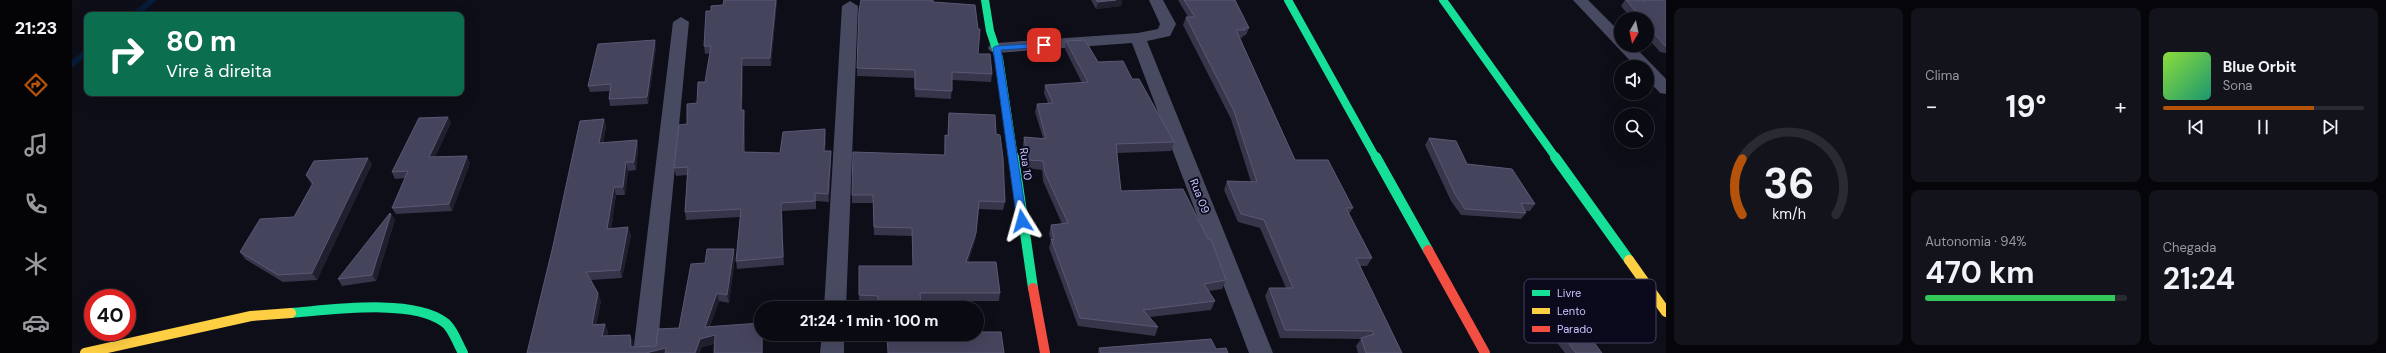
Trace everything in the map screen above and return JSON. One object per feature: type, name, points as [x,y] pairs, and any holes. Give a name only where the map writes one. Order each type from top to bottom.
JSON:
[{"type":"street","name":"Rua 10","points":[[985,0],[990,31],[996,48],[1024,236],[1045,353]]},
{"type":"street","points":[[996,48],[1138,38],[1164,32],[1168,24],[1156,0]]},
{"type":"street","points":[[1288,0],[1485,353]]},
{"type":"street","points":[[1443,0],[1642,279]]},
{"type":"street","points":[[1580,0],[1614,35]]},
{"type":"street","points":[[835,301],[850,6]]},
{"type":"street","points":[[645,353],[680,22]]},
{"type":"street","name":"Rua 09","points":[[1138,38],[1261,353]]},
{"type":"street","points":[[1631,52],[1638,60]]},
{"type":"street","points":[[1654,76],[1666,89]]},
{"type":"street","points":[[1656,298],[1666,312]]},
{"type":"street","points":[[85,353],[252,316],[360,308],[416,309],[446,322],[462,348],[463,353]]},
{"type":"street","points":[[832,353],[833,341]]},
{"type":"building","points":[[724,0],[776,0],[770,58],[742,58],[741,110],[744,110],[743,152],[780,153],[783,132],[825,129],[824,151],[831,151],[828,194],[815,193],[815,201],[781,203],[783,257],[736,261],[741,209],[685,212],[688,167],[674,168],[679,125],[687,124],[687,104],[697,103],[698,82],[705,82],[711,46],[704,46],[706,11],[711,11],[711,6],[723,5]]},
{"type":"building","points":[[861,0],[933,0],[933,2],[975,5],[978,29],[980,29],[978,54],[990,54],[992,74],[952,72],[952,91],[915,89],[915,70],[857,68],[859,10]]},
{"type":"building","points":[[1096,0],[1116,0],[1098,2]]},
{"type":"building","points":[[1184,0],[1235,0],[1249,28],[1244,28],[1245,30],[1236,30],[1295,160],[1328,160],[1353,208],[1346,208],[1372,258],[1356,258],[1402,353],[1366,353],[1361,338],[1374,334],[1372,331],[1285,330],[1269,288],[1293,288],[1264,220],[1241,214],[1227,181],[1257,182],[1234,111],[1186,17],[1195,17]]},
{"type":"building","points":[[1626,0],[1666,0],[1666,46],[1654,33],[1654,12],[1636,12]]},
{"type":"building","points":[[655,40],[647,97],[609,99],[611,84],[588,86],[598,44]]},
{"type":"building","points":[[1085,40],[1098,62],[1123,61],[1132,79],[1139,79],[1174,142],[1116,144],[1121,191],[1183,189],[1208,239],[1211,239],[1226,280],[1204,284],[1215,301],[1143,310],[1158,327],[1080,318],[1051,239],[1054,240],[1051,225],[1068,223],[1045,173],[1043,161],[1028,160],[1024,137],[1046,139],[1037,104],[1053,103],[1045,85],[1088,82],[1066,41]]},
{"type":"building","points":[[949,113],[995,115],[996,134],[1000,135],[1003,158],[1005,202],[979,201],[976,233],[966,262],[996,262],[1000,293],[920,293],[921,301],[878,301],[878,296],[859,295],[859,266],[913,266],[912,228],[874,227],[873,195],[852,195],[853,152],[945,155],[945,135],[948,136]]},
{"type":"building","points":[[448,117],[429,157],[467,156],[449,204],[392,208],[408,171],[392,172],[419,118]]},
{"type":"building","points":[[604,119],[599,143],[637,140],[634,162],[626,162],[623,187],[614,187],[607,229],[628,227],[620,270],[586,272],[598,293],[592,325],[605,324],[602,336],[630,335],[631,347],[656,346],[658,329],[679,328],[691,264],[705,263],[707,249],[734,249],[727,295],[717,293],[705,327],[754,324],[754,341],[762,341],[762,353],[714,353],[715,335],[700,339],[695,353],[665,353],[666,348],[646,353],[527,353],[553,246],[580,121]]},
{"type":"building","points":[[1429,138],[1456,141],[1467,164],[1512,169],[1535,204],[1521,203],[1526,213],[1465,209],[1455,194]]},
{"type":"building","points":[[368,158],[312,273],[278,275],[240,252],[260,219],[294,217],[313,183],[306,175],[314,161]]},
{"type":"building","points":[[390,213],[391,214],[372,275],[338,279]]},
{"type":"building","points":[[984,332],[1001,332],[1004,353],[888,353],[887,341],[984,341]]},
{"type":"building","points":[[1211,339],[1216,349],[1226,348],[1228,353],[1101,353],[1099,348]]},
{"type":"building","points":[[1568,343],[1594,343],[1602,353],[1576,353]]},
{"type":"waterway","points":[[138,12],[153,0]]},
{"type":"waterway","points":[[72,64],[84,54]]},
{"type":"traffic: fast","points":[[985,0],[990,31],[999,58],[1033,288]]},
{"type":"traffic: fast","points":[[1288,0],[1428,250]]},
{"type":"traffic: fast","points":[[1443,0],[1629,260]]},
{"type":"traffic: fast","points":[[291,313],[360,308],[416,309],[445,322],[463,353]]},
{"type":"traffic: slow","points":[[1629,260],[1643,279]]},
{"type":"traffic: slow","points":[[1656,298],[1666,312]]},
{"type":"traffic: slow","points":[[85,353],[251,316],[291,313]]},
{"type":"traffic: jam","points":[[1428,250],[1485,353]]},
{"type":"traffic: jam","points":[[1033,288],[1045,353]]},
{"type":"route","points":[[1022,221],[999,58],[996,48],[1044,45]]}]
